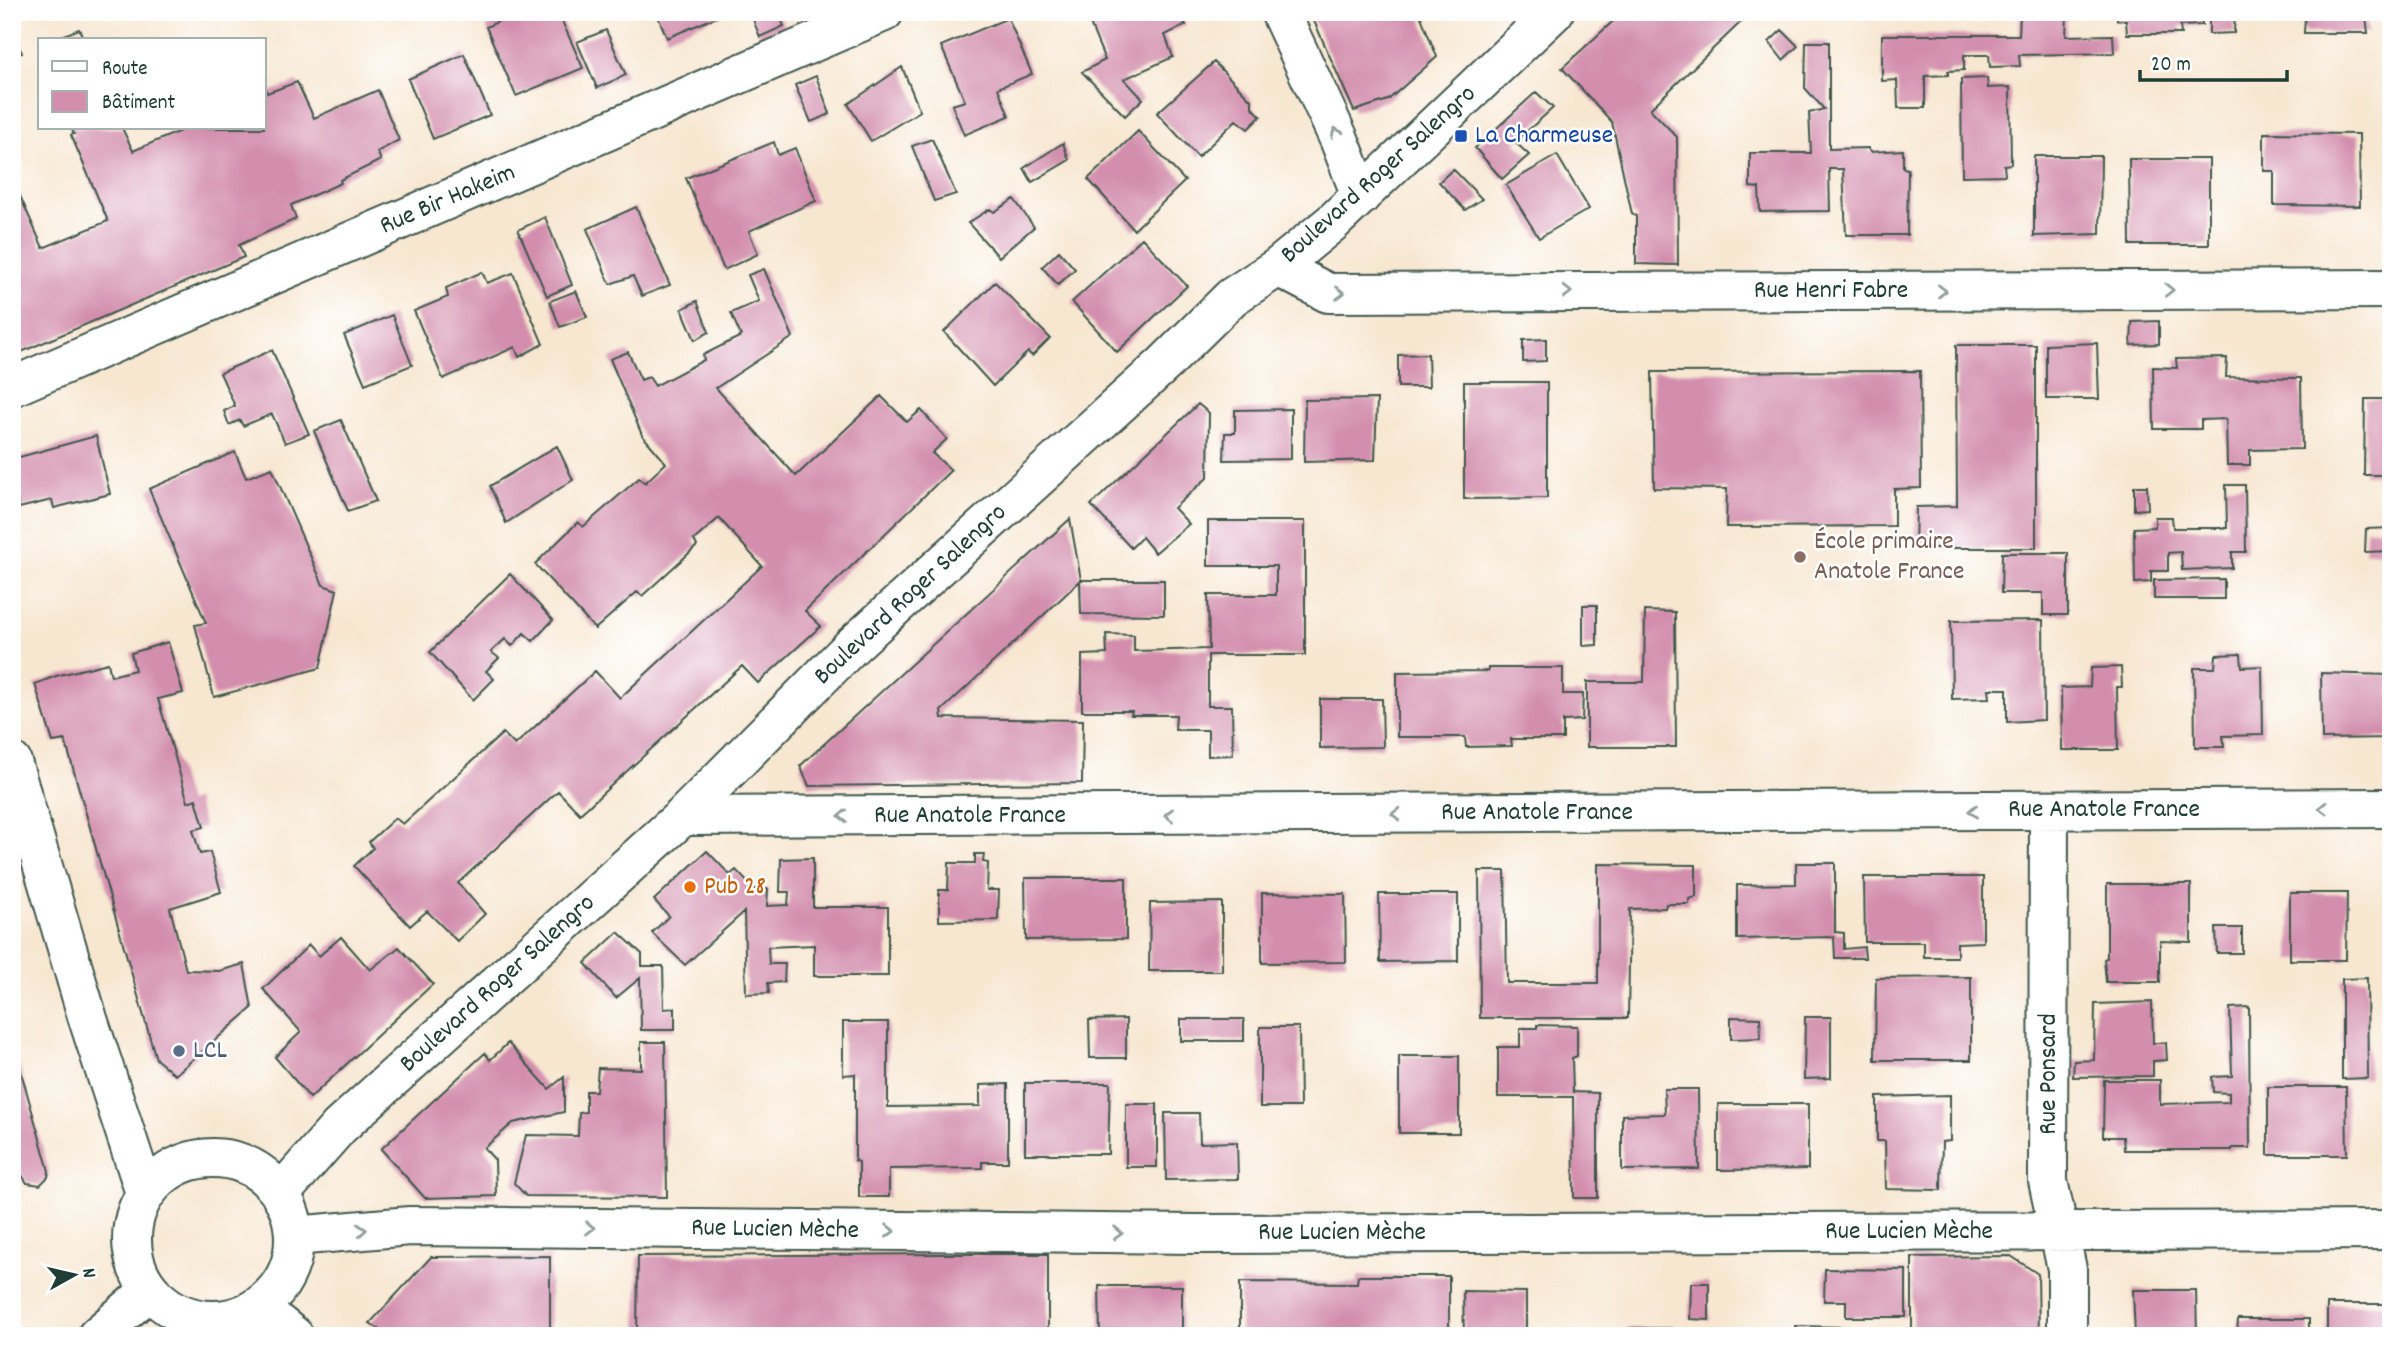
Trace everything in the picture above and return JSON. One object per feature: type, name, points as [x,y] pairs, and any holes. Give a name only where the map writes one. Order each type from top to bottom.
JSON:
[{"type":"street","name":"Rue Bir Hakeim","points":[[12,387],[884,12]]},
{"type":"street","points":[[1280,12],[1339,139],[1361,196]]},
{"type":"street","name":"Boulevard Roger Salengro","points":[[281,1193],[339,1127],[683,816],[853,645],[1164,364],[1232,297],[1278,267],[1334,222],[1554,12]]},
{"type":"street","name":"Rue Henri Fabre","points":[[1278,267],[1328,293],[2391,289]]},
{"type":"street","points":[[13,766],[88,1019],[145,1193]]},
{"type":"street","name":"Rue Anatole France","points":[[683,816],[2391,808]]},
{"type":"street","name":"Rue Ponsard","points":[[2049,811],[2048,1181],[2067,1269],[2067,1336]]},
{"type":"street","points":[[213,1157],[238,1162],[261,1174],[281,1193],[290,1213],[294,1236],[291,1263],[278,1289],[259,1308],[237,1318],[213,1322],[189,1318],[167,1308],[149,1291],[136,1269],[130,1243],[133,1217],[155,1180],[176,1166],[213,1157]]},
{"type":"street","name":"Rue Lucien Mèche","points":[[294,1236],[410,1226],[1196,1234],[2391,1230]]},
{"type":"street","points":[[97,1336],[149,1291]]},
{"type":"street","points":[[259,1308],[294,1336]]},
{"type":"building","points":[[519,12],[558,12],[583,68],[516,96],[486,27]]},
{"type":"building","points":[[656,12],[728,12],[667,38]]},
{"type":"building","points":[[750,12],[778,12],[784,26],[760,37]]},
{"type":"building","points":[[1085,12],[1180,12],[1186,25],[1165,35],[1173,57],[1124,79],[1143,99],[1125,116],[1082,72],[1105,60]]},
{"type":"building","points":[[1310,12],[1359,12],[1361,15],[1368,12],[1419,12],[1437,57],[1388,100],[1354,111]]},
{"type":"building","points":[[1623,12],[1742,12],[1738,16],[1743,20],[1650,109],[1677,137],[1678,265],[1636,264],[1636,216],[1632,214],[1612,122],[1562,68]]},
{"type":"building","points":[[2117,12],[2201,12],[2202,25],[2180,26],[2181,34],[2127,34],[2126,20],[2117,20]]},
{"type":"building","points":[[2209,12],[2235,12],[2234,33],[2209,34]]},
{"type":"building","points":[[2020,14],[2067,14],[2066,36],[2113,35],[2114,53],[2019,55],[2020,66],[1990,67],[1989,55],[1964,55],[1964,70],[1948,71],[1948,75],[1925,76],[1925,108],[1898,108],[1897,80],[1882,81],[1882,35],[2019,35]]},
{"type":"building","points":[[2305,16],[2366,17],[2368,33],[2304,33]]},
{"type":"building","points":[[1008,18],[1032,74],[998,88],[1009,116],[964,135],[952,105],[965,101],[941,46]]},
{"type":"building","points":[[79,29],[83,38],[57,38]]},
{"type":"building","points":[[12,30],[22,53],[12,57]]},
{"type":"building","points":[[606,30],[626,75],[597,88],[577,42]]},
{"type":"building","points":[[1782,30],[1798,46],[1783,60],[1769,42]]},
{"type":"building","points":[[1806,42],[1829,42],[1829,149],[1868,148],[1870,152],[1903,150],[1903,168],[1908,169],[1907,235],[1846,235],[1843,169],[1829,169],[1830,211],[1760,212],[1759,188],[1750,187],[1750,153],[1811,153],[1809,113],[1824,109],[1805,88]]},
{"type":"building","points":[[464,54],[490,115],[433,139],[408,79]]},
{"type":"building","points":[[1214,62],[1252,101],[1252,107],[1261,116],[1248,129],[1236,120],[1198,157],[1157,113]]},
{"type":"building","points":[[902,67],[920,111],[871,141],[848,104]]},
{"type":"building","points":[[816,76],[830,114],[811,122],[795,85]]},
{"type":"building","points":[[1987,78],[1988,88],[2010,87],[2011,164],[2004,165],[2005,175],[1962,176],[1961,79]]},
{"type":"building","points":[[297,82],[314,118],[378,90],[399,140],[377,152],[381,160],[340,180],[341,183],[291,205],[296,219],[239,245],[244,257],[12,356],[12,178],[43,248],[108,221],[71,135],[74,134],[72,130],[123,130],[133,151],[182,130],[266,130],[266,91],[267,93]]},
{"type":"building","points":[[1536,92],[1553,108],[1515,142],[1529,155],[1502,179],[1475,148]]},
{"type":"building","points":[[1138,131],[1185,181],[1134,230],[1088,179]]},
{"type":"building","points":[[2264,133],[2359,134],[2360,206],[2274,205],[2274,171],[2264,171]]},
{"type":"building","points":[[932,139],[956,194],[934,201],[912,146]]},
{"type":"building","points":[[774,142],[778,155],[795,148],[816,201],[749,231],[758,254],[724,270],[686,178]]},
{"type":"building","points":[[1063,143],[1069,160],[1032,182],[1024,168]]},
{"type":"building","points":[[1557,155],[1589,209],[1539,238],[1506,185]]},
{"type":"building","points":[[2034,156],[2101,156],[2100,234],[2034,236]]},
{"type":"building","points":[[2129,159],[2209,159],[2209,245],[2130,245]]},
{"type":"building","points":[[1453,169],[1482,199],[1465,210],[1439,182]]},
{"type":"building","points":[[1014,199],[1034,227],[999,257],[968,223],[990,209],[994,212]]},
{"type":"building","points":[[636,207],[670,285],[642,296],[633,276],[610,284],[587,229]]},
{"type":"building","points":[[545,217],[572,285],[547,296],[518,230]]},
{"type":"building","points":[[1142,238],[1187,286],[1117,352],[1072,302]]},
{"type":"building","points":[[1059,251],[1075,269],[1058,285],[1042,267]]},
{"type":"building","points":[[764,269],[793,337],[716,388],[796,476],[881,396],[907,422],[921,410],[947,439],[932,453],[951,470],[805,611],[821,626],[758,683],[742,666],[580,814],[558,791],[458,883],[485,914],[457,941],[427,911],[410,926],[354,866],[373,848],[369,842],[395,818],[403,824],[503,733],[515,745],[595,671],[620,698],[762,566],[719,518],[694,540],[697,546],[642,596],[637,592],[595,629],[535,564],[578,522],[583,527],[639,478],[645,483],[666,463],[642,435],[610,359],[628,352],[641,380],[649,377],[655,386],[704,360],[703,355],[741,336],[731,313],[759,301],[748,275]]},
{"type":"building","points":[[482,272],[487,283],[513,273],[543,344],[519,357],[515,347],[443,379],[414,311],[448,297],[446,288]]},
{"type":"building","points":[[995,282],[1050,338],[1032,356],[1028,352],[993,386],[944,332]]},
{"type":"building","points":[[576,291],[587,317],[560,327],[550,301]]},
{"type":"building","points":[[697,301],[709,332],[695,340],[682,309]]},
{"type":"building","points":[[392,315],[412,365],[365,384],[344,335]]},
{"type":"building","points":[[2159,321],[2159,344],[2131,345],[2132,322]]},
{"type":"building","points":[[1546,339],[1546,361],[1523,362],[1523,340]]},
{"type":"building","points":[[2097,343],[2099,399],[2046,399],[2046,345]]},
{"type":"building","points":[[1956,345],[2036,345],[2036,548],[1915,548],[1916,507],[1957,506]]},
{"type":"building","points":[[272,350],[309,434],[285,443],[272,414],[243,426],[240,420],[229,425],[224,411],[235,406],[220,373]]},
{"type":"building","points":[[1428,354],[1429,387],[1398,387],[1398,355]]},
{"type":"building","points":[[2227,358],[2226,377],[2301,378],[2302,449],[2250,450],[2250,465],[2227,465],[2226,419],[2201,420],[2201,429],[2154,429],[2153,367],[2177,368],[2176,359]]},
{"type":"building","points":[[1920,371],[1921,488],[1894,489],[1894,526],[1726,527],[1727,489],[1654,488],[1652,372]]},
{"type":"building","points":[[1464,382],[1547,382],[1547,498],[1464,499]]},
{"type":"building","points":[[1377,399],[1375,460],[1304,462],[1305,400]]},
{"type":"building","points":[[2365,399],[2391,399],[2391,475],[2364,475]]},
{"type":"building","points":[[1198,404],[1209,413],[1208,477],[1174,508],[1189,524],[1155,553],[1142,537],[1131,548],[1091,505]]},
{"type":"building","points":[[1291,409],[1291,459],[1224,460],[1225,433],[1235,433],[1235,410]]},
{"type":"building","points":[[341,420],[376,501],[348,511],[314,431]]},
{"type":"building","points":[[96,436],[110,494],[54,508],[52,500],[19,508],[12,480],[12,459]]},
{"type":"building","points":[[557,446],[573,480],[506,523],[490,486]]},
{"type":"building","points":[[235,452],[246,478],[272,468],[323,585],[337,590],[320,668],[214,697],[195,625],[206,623],[149,489]]},
{"type":"building","points":[[2226,485],[2245,485],[2246,552],[2232,552],[2232,568],[2182,570],[2181,552],[2168,553],[2168,571],[2151,571],[2151,582],[2135,583],[2134,528],[2155,527],[2155,517],[2172,517],[2173,528],[2227,528]]},
{"type":"building","points":[[2134,486],[2147,486],[2148,509],[2134,510]]},
{"type":"building","points":[[1070,519],[1081,580],[1164,580],[1164,615],[1081,614],[1080,581],[941,711],[942,718],[1083,720],[1082,783],[809,786],[800,766]]},
{"type":"building","points":[[1208,521],[1305,521],[1305,655],[1208,655],[1208,706],[1232,706],[1233,755],[1208,756],[1208,730],[1175,730],[1176,715],[1131,715],[1132,711],[1082,711],[1082,655],[1107,654],[1106,634],[1134,635],[1134,651],[1209,649],[1208,595],[1276,595],[1276,566],[1208,566]]},
{"type":"building","points":[[2391,528],[2391,551],[2365,552],[2366,529]]},
{"type":"building","points":[[2002,553],[2068,553],[2068,615],[2043,615],[2043,593],[2001,593]]},
{"type":"building","points":[[510,574],[553,620],[533,641],[524,633],[512,646],[505,639],[491,652],[499,658],[486,671],[494,679],[473,700],[430,652]]},
{"type":"building","points":[[2224,579],[2224,599],[2154,599],[2154,580]]},
{"type":"building","points":[[1583,605],[1597,605],[1597,645],[1583,646]]},
{"type":"building","points":[[1645,611],[1675,612],[1676,747],[1587,747],[1587,682],[1644,682]]},
{"type":"building","points":[[2043,620],[2044,720],[2007,722],[2007,689],[1989,689],[1990,698],[1952,699],[1951,621]]},
{"type":"building","points":[[168,642],[183,693],[158,699],[188,802],[196,799],[204,827],[193,830],[200,854],[210,852],[221,892],[170,908],[186,970],[219,971],[244,964],[252,1008],[175,1075],[156,1059],[65,740],[53,742],[35,684],[108,663],[111,676],[135,670],[131,653]]},
{"type":"building","points":[[2241,654],[2242,667],[2262,666],[2263,735],[2223,736],[2224,747],[2195,747],[2194,668],[2215,668],[2216,655]]},
{"type":"building","points":[[2121,667],[2122,687],[2117,687],[2118,750],[2062,750],[2061,688],[2090,687],[2091,668]]},
{"type":"building","points":[[1488,668],[1563,668],[1563,694],[1583,694],[1582,720],[1563,721],[1563,739],[1511,739],[1512,746],[1466,747],[1465,737],[1397,737],[1397,672],[1488,671]]},
{"type":"building","points":[[2321,673],[2391,675],[2391,738],[2322,739]]},
{"type":"building","points":[[1320,699],[1382,699],[1383,747],[1320,748]]},
{"type":"building","points":[[707,851],[730,875],[736,870],[754,889],[768,889],[767,906],[788,905],[789,892],[780,892],[781,859],[813,858],[813,907],[888,907],[888,976],[814,976],[814,945],[768,947],[769,964],[785,964],[784,982],[768,983],[769,993],[746,994],[744,912],[685,965],[652,933],[669,916],[654,900]]},
{"type":"building","points":[[975,854],[984,854],[983,862],[988,863],[987,890],[999,890],[998,920],[939,921],[939,890],[948,890],[949,863],[975,863]]},
{"type":"building","points":[[1796,863],[1835,863],[1835,932],[1844,933],[1844,949],[1864,947],[1865,958],[1835,958],[1834,937],[1737,939],[1737,885],[1796,884]]},
{"type":"building","points":[[1598,864],[1696,865],[1696,897],[1689,899],[1689,904],[1630,909],[1628,1018],[1480,1018],[1479,871],[1505,871],[1507,983],[1598,983]]},
{"type":"building","points":[[1864,877],[1983,877],[1983,942],[1957,943],[1957,957],[1924,957],[1924,942],[1865,942]]},
{"type":"building","points":[[1025,878],[1126,878],[1126,939],[1026,940]]},
{"type":"building","points":[[2107,884],[2191,884],[2191,942],[2160,941],[2160,982],[2106,982],[2104,959],[2107,958]]},
{"type":"building","points":[[1262,893],[1345,894],[1346,962],[1262,963]]},
{"type":"building","points":[[2290,893],[2347,893],[2346,960],[2290,960]]},
{"type":"building","points":[[1379,894],[1458,894],[1458,961],[1380,962]]},
{"type":"building","points":[[1222,902],[1222,971],[1149,971],[1150,903]]},
{"type":"building","points":[[2216,928],[2242,928],[2242,953],[2217,953]]},
{"type":"building","points":[[618,932],[642,954],[642,966],[663,966],[664,1009],[675,1008],[675,1030],[641,1030],[640,978],[616,998],[585,963]]},
{"type":"building","points":[[341,937],[370,970],[399,947],[433,984],[310,1098],[275,1057],[301,1032],[263,989],[309,945],[319,956]]},
{"type":"building","points":[[1971,977],[1971,1060],[1875,1060],[1876,978]]},
{"type":"building","points":[[2367,978],[2368,1078],[2342,1079],[2342,979]]},
{"type":"building","points":[[2152,1002],[2153,1043],[2166,1043],[2167,1060],[2153,1061],[2153,1076],[2073,1077],[2074,1061],[2094,1060],[2095,1004]]},
{"type":"building","points":[[2249,1007],[2250,1148],[2124,1150],[2123,1137],[2103,1137],[2104,1080],[2160,1080],[2160,1104],[2229,1102],[2229,1093],[2213,1092],[2212,1077],[2232,1076],[2230,1008]]},
{"type":"building","points":[[1731,1017],[1760,1018],[1761,1038],[1731,1039]]},
{"type":"building","points":[[1805,1017],[1831,1017],[1831,1078],[1804,1079]]},
{"type":"building","points":[[1126,1019],[1126,1058],[1090,1058],[1089,1020]]},
{"type":"building","points":[[1181,1019],[1244,1019],[1244,1041],[1181,1041]]},
{"type":"building","points":[[843,1022],[888,1022],[888,1107],[980,1106],[980,1085],[1008,1084],[1008,1162],[982,1162],[982,1168],[889,1169],[889,1197],[859,1197],[859,1162],[855,1161],[855,1074],[843,1075]]},
{"type":"building","points":[[1537,1025],[1577,1026],[1577,1056],[1572,1058],[1573,1092],[1598,1093],[1598,1198],[1574,1198],[1573,1097],[1498,1097],[1498,1047],[1520,1047],[1520,1028],[1537,1028]]},
{"type":"building","points":[[1260,1027],[1299,1027],[1300,1107],[1260,1107]]},
{"type":"building","points":[[12,1040],[49,1171],[48,1177],[40,1185],[27,1183],[12,1160]]},
{"type":"building","points":[[641,1042],[665,1042],[667,1197],[526,1196],[514,1183],[526,1135],[578,1136],[579,1113],[586,1112],[586,1091],[596,1091],[598,1068],[641,1069]]},
{"type":"building","points":[[508,1043],[549,1089],[564,1077],[564,1112],[513,1123],[484,1148],[495,1160],[496,1196],[425,1198],[381,1149],[485,1053],[490,1060]]},
{"type":"building","points":[[1399,1056],[1459,1056],[1459,1133],[1399,1133]]},
{"type":"building","points":[[1025,1083],[1110,1083],[1108,1154],[1025,1154]]},
{"type":"building","points":[[2268,1087],[2346,1087],[2347,1155],[2268,1155]]},
{"type":"building","points":[[1664,1089],[1698,1089],[1699,1169],[1622,1170],[1622,1115],[1665,1114]]},
{"type":"building","points":[[1950,1095],[1950,1141],[1942,1142],[1941,1190],[1886,1189],[1885,1141],[1877,1141],[1877,1097]]},
{"type":"building","points":[[1126,1104],[1157,1104],[1157,1167],[1126,1167]]},
{"type":"building","points":[[1718,1104],[1808,1104],[1808,1169],[1718,1170]]},
{"type":"building","points":[[1165,1113],[1199,1113],[1200,1143],[1237,1142],[1238,1179],[1166,1180]]},
{"type":"building","points":[[1048,1254],[1048,1336],[637,1336],[638,1256]]},
{"type":"building","points":[[550,1256],[550,1336],[390,1336],[370,1323],[431,1257]]},
{"type":"building","points":[[2011,1256],[2038,1274],[2039,1336],[1912,1336],[1912,1257]]},
{"type":"building","points":[[1825,1269],[1906,1270],[1906,1317],[1846,1317],[1846,1301],[1824,1301]]},
{"type":"building","points":[[1358,1276],[1449,1276],[1449,1336],[1240,1336],[1240,1282],[1357,1283]]},
{"type":"building","points":[[1691,1283],[1709,1283],[1709,1320],[1690,1319]]},
{"type":"building","points":[[1099,1286],[1182,1286],[1182,1336],[1100,1336]]},
{"type":"building","points":[[2133,1290],[2196,1290],[2197,1336],[2135,1336]]},
{"type":"building","points":[[1463,1291],[1526,1292],[1526,1336],[1464,1336]]},
{"type":"building","points":[[2327,1304],[2391,1304],[2391,1336],[2327,1336]]},
{"type":"building","points":[[2238,1319],[2309,1319],[2309,1336],[2237,1336]]},
{"type":"building","points":[[1796,1326],[1843,1327],[1842,1336],[1796,1336]]},
{"type":"building","points":[[1629,1328],[1671,1328],[1671,1336],[1629,1336]]},
{"type":"place","name":"La Charmeuse","points":[[1461,136]]},
{"type":"place","name":"École primaire Anatole France","points":[[1800,557]]},
{"type":"place","name":"Pub 28","points":[[690,887]]},
{"type":"place","name":"LCL","points":[[179,1051]]}]
